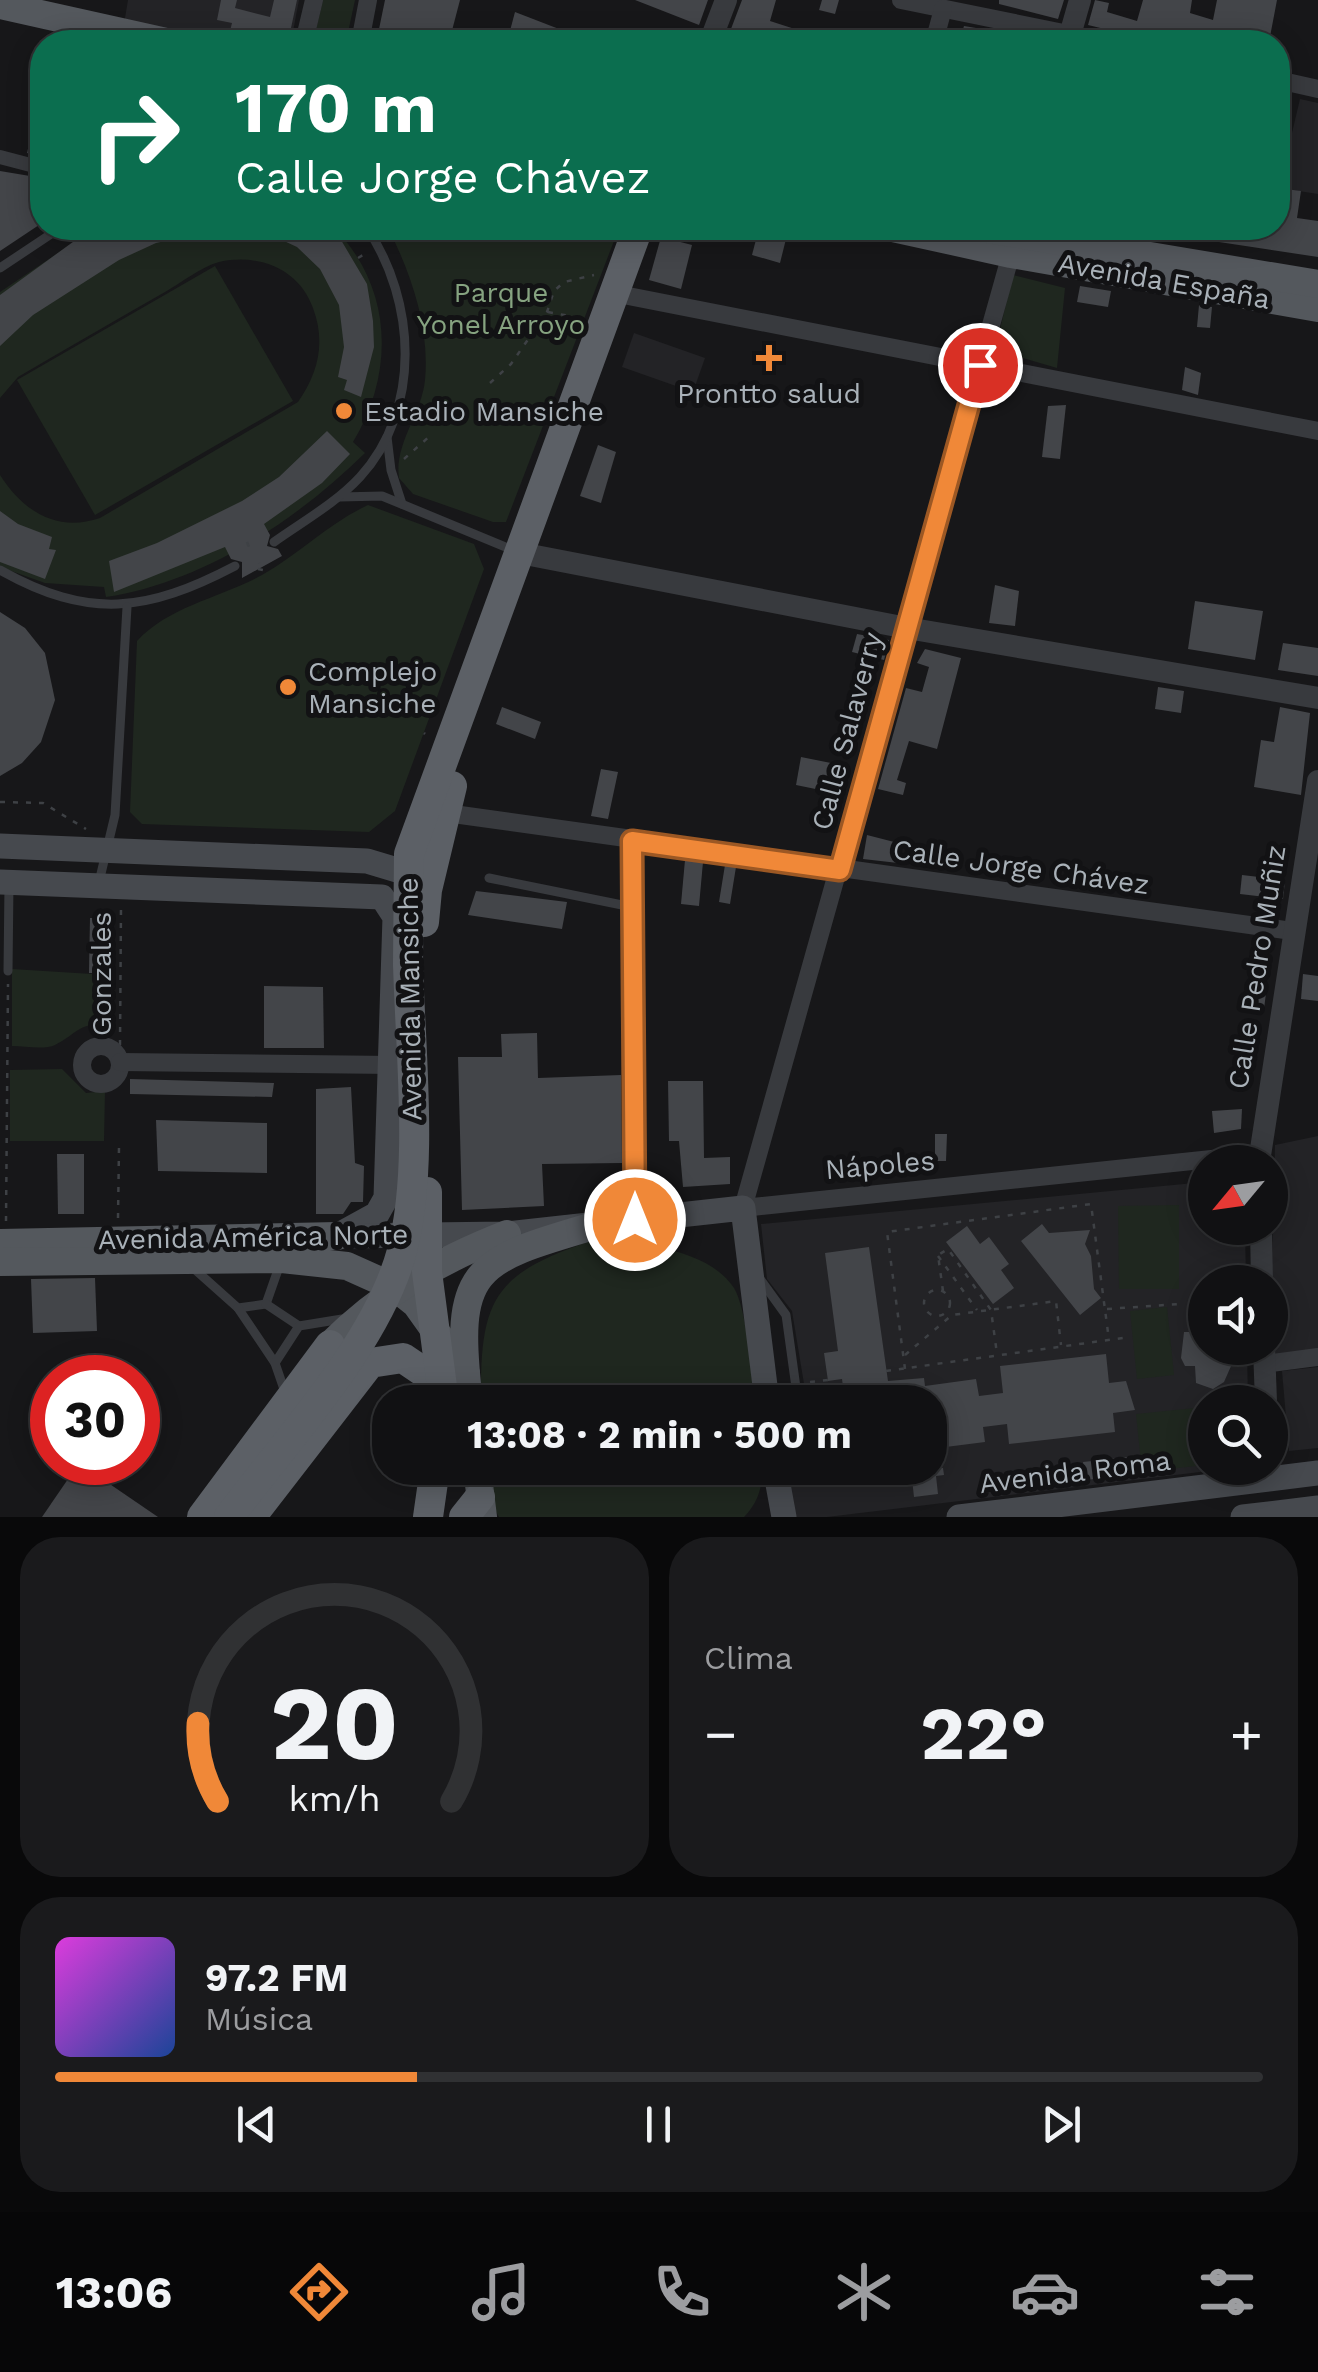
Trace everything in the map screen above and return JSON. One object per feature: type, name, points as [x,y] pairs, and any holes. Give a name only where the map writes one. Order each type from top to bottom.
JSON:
[{"type":"highway","name":"Avenida Mansiche","points":[[229,1517],[346,1359],[390,1284],[402,1249],[412,1187],[417,881],[409,854],[530,556],[564,483],[556,453],[606,283],[631,240]]},
{"type":"highway","name":"Avenida Mansiche","points":[[417,881],[446,813],[530,556]]},
{"type":"highway","name":"Avenida Mansiche","points":[[415,961],[427,1272],[446,1385]]},
{"type":"highway","points":[[202,1517],[336,1332]]},
{"type":"highway","points":[[251,1517],[370,1362],[403,1358],[439,1385]]},
{"type":"highway","points":[[428,1517],[433,1485]]},
{"type":"highway","points":[[446,1485],[446,1517]]},
{"type":"main road","points":[[0,5],[112,30]]},
{"type":"main road","points":[[0,24],[30,31]]},
{"type":"main road","name":"Avenida España","points":[[1019,240],[1318,308]]},
{"type":"main road","name":"Avenida España","points":[[1022,240],[1318,284]]},
{"type":"main road","points":[[0,846],[367,862],[417,881]]},
{"type":"main road","points":[[4,882],[110,887]]},
{"type":"main road","name":"Avenida Mansiche","points":[[110,887],[382,898],[389,902],[394,918],[394,1065],[386,1198],[378,1214],[337,1236]]},
{"type":"main road","name":"Nápoles","points":[[507,1234],[743,1208]]},
{"type":"main road","name":"Calle Salaverry","points":[[743,1208],[765,1385]]},
{"type":"main road","points":[[459,1385],[466,1374],[464,1311],[470,1287],[485,1270],[509,1255],[597,1226]]},
{"type":"main road","points":[[336,1332],[429,1267],[507,1234]]},
{"type":"main road","name":"Avenida América Norte","points":[[69,1250],[117,1240],[507,1234]]},
{"type":"main road","name":"Avenida América Norte","points":[[2,1249],[69,1250],[186,1261],[321,1261],[360,1270],[396,1288],[434,1322],[466,1374]]},
{"type":"main road","points":[[321,1261],[348,1278],[351,1300],[336,1332]]},
{"type":"main road","name":"Avenida Roma","points":[[1288,1473],[1318,1473]]},
{"type":"main road","points":[[776,1485],[778,1511]]},
{"type":"main road","name":"Avenida Roma","points":[[958,1517],[1003,1514],[1190,1485]]},
{"type":"main road","points":[[1243,1517],[1318,1508]]},
{"type":"street","points":[[307,30],[314,0]]},
{"type":"street","points":[[362,30],[368,0]]},
{"type":"street","points":[[715,30],[726,0]]},
{"type":"street","points":[[901,0],[1034,30]]},
{"type":"street","points":[[1071,30],[1080,0]]},
{"type":"street","points":[[937,30],[943,9]]},
{"type":"street","points":[[1290,83],[1318,89]]},
{"type":"street","points":[[0,158],[30,165]]},
{"type":"street","name":"Calle Salaverry","points":[[743,1208],[1015,240]]},
{"type":"street","points":[[606,283],[980,365],[1318,430]]},
{"type":"street","points":[[530,556],[906,628],[1318,698]]},
{"type":"street","name":"Calle Pedro Muñiz","points":[[1261,1145],[1318,780]]},
{"type":"street","name":"Calle Jorge Chávez","points":[[446,813],[1292,931]]},
{"type":"street","points":[[632,841],[635,1220]]},
{"type":"street","points":[[120,1062],[394,1065]]},
{"type":"street","name":"Nápoles","points":[[743,1208],[1188,1165]]},
{"type":"street","points":[[1288,1356],[1318,1357]]},
{"type":"street","points":[[1269,1485],[1273,1515]]},
{"type":"lane","points":[[0,268],[42,240]]},
{"type":"lane","points":[[274,542],[358,479],[387,434],[402,390],[406,342],[400,296],[375,240]]},
{"type":"lane","points":[[387,434],[391,470],[402,504]]},
{"type":"lane","points":[[337,497],[360,494],[402,504],[530,556]]},
{"type":"lane","points":[[0,570],[34,589],[74,602],[127,607],[164,598],[235,566]]},
{"type":"lane","points":[[110,887],[105,849],[115,815],[127,607]]},
{"type":"lane","points":[[490,878],[632,907]]},
{"type":"lane","points":[[4,882],[8,971]]},
{"type":"lane","points":[[266,1304],[282,1259]]},
{"type":"lane","points":[[186,1261],[238,1308],[275,1363],[288,1400]]},
{"type":"lane","points":[[750,1265],[786,1314],[795,1384]]},
{"type":"lane","points":[[238,1308],[266,1304],[298,1326],[336,1332]]},
{"type":"lane","points":[[275,1363],[298,1326]]},
{"type":"path","points":[[358,258],[364,255]]},
{"type":"path","points":[[490,383],[511,364],[547,312],[549,296],[564,282],[606,283]]},
{"type":"path","points":[[547,312],[580,318]]},
{"type":"path","points":[[404,460],[431,435]]},
{"type":"path","points":[[258,569],[262,570],[259,563]]},
{"type":"path","points":[[0,802],[43,803],[86,829]]},
{"type":"path","name":"Gonzales","points":[[110,887],[120,1062]]},
{"type":"path","points":[[2,1249],[8,971]]},
{"type":"path","points":[[117,1240],[119,1147]]},
{"type":"path","points":[[905,1369],[887,1232],[1091,1204],[1109,1340]]},
{"type":"path","points":[[938,1255],[948,1249],[992,1310],[998,1356]]},
{"type":"path","points":[[938,1255],[943,1292],[952,1315]]},
{"type":"path","points":[[938,1255],[978,1312]]},
{"type":"path","points":[[943,1292],[930,1292],[924,1304],[931,1315],[949,1309]]},
{"type":"path","points":[[904,1356],[952,1315],[1056,1301],[1061,1347]]},
{"type":"path","points":[[1105,1309],[1180,1304]]},
{"type":"path","points":[[886,1372],[1130,1337]]},
{"type":"path","points":[[795,1384],[828,1380]]},
{"type":"shaded area","points":[[128,0],[299,0],[293,30],[153,30],[124,24]]},
{"type":"shaded area","points":[[1300,99],[1318,103],[1318,194],[1290,190],[1290,141]]},
{"type":"shaded area","points":[[634,333],[705,358],[693,392],[622,367]]},
{"type":"shaded area","points":[[1318,1136],[1318,1349],[1288,1353],[1288,1265],[1272,1265],[1273,1245],[1288,1245],[1288,1145],[1275,1145]]},
{"type":"shaded area","points":[[1188,1184],[1188,1245],[1245,1245],[1246,1265],[1188,1265],[1188,1365],[1247,1365],[1248,1385],[1188,1385],[1188,1473],[827,1517],[795,1517],[790,1485],[947,1485],[947,1385],[804,1385],[792,1311],[767,1279],[761,1224]]},
{"type":"shaded area","points":[[1318,1367],[1318,1448],[1289,1451],[1288,1385],[1283,1385],[1282,1371]]},
{"type":"green space","points":[[323,0],[355,0],[349,30],[316,30]]},
{"type":"green space","name":"Estadio Mansiche","points":[[77,240],[344,240],[368,277],[381,331],[376,388],[353,442],[365,453],[278,524],[246,545],[178,578],[106,597],[104,587],[45,583],[0,567],[0,475],[19,499],[42,516],[69,523],[100,518],[298,402],[315,369],[319,333],[307,294],[288,274],[263,262],[219,262],[18,377],[0,398],[0,292]]},
{"type":"green space","name":"Parque Yonel Arroyo","points":[[393,240],[614,240],[506,522],[493,522],[413,494],[399,478],[401,453],[423,392],[426,360],[422,321]]},
{"type":"green space","points":[[215,266],[293,401],[95,515],[17,380]]},
{"type":"green space","points":[[1013,275],[1065,288],[1057,368],[995,350]]},
{"type":"green space","name":"Complejo Mansiche","points":[[368,505],[474,544],[484,569],[395,811],[369,832],[142,824],[130,812],[137,641],[164,619],[262,575]]},
{"type":"green space","points":[[12,969],[108,975],[108,1027],[85,1027],[51,1046],[12,1046]]},
{"type":"green space","points":[[62,1069],[86,1093],[105,1091],[104,1141],[10,1141],[10,1070]]},
{"type":"green space","points":[[1179,1205],[1179,1289],[1119,1289],[1118,1206]]},
{"type":"green space","points":[[591,1241],[628,1243],[688,1255],[722,1274],[739,1298],[752,1385],[481,1385],[484,1339],[489,1315],[499,1296],[512,1280],[558,1253]]},
{"type":"green space","points":[[1167,1307],[1174,1375],[1137,1379],[1130,1311]]},
{"type":"green space","points":[[1188,1409],[1188,1467],[1142,1472],[1136,1414]]},
{"type":"green space","points":[[486,1485],[760,1485],[756,1501],[744,1517],[499,1517],[487,1495]]},
{"type":"building","points":[[221,0],[237,0],[235,8],[270,17],[274,0],[297,0],[291,30],[230,30],[232,23],[217,20]]},
{"type":"building","points":[[385,0],[460,0],[452,30],[379,30]]},
{"type":"building","points":[[635,0],[708,0],[699,25]]},
{"type":"building","points":[[742,0],[776,0],[770,21],[798,30],[731,30]]},
{"type":"building","points":[[822,0],[839,0],[835,14],[819,10]]},
{"type":"building","points":[[999,0],[1064,0],[1058,19],[999,4]]},
{"type":"building","points":[[1095,0],[1109,3],[1107,12],[1137,21],[1143,0],[1192,0],[1190,13],[1213,20],[1217,0],[1277,0],[1271,30],[1110,30],[1088,25]]},
{"type":"building","points":[[515,12],[559,29],[559,30],[510,30]]},
{"type":"building","points":[[0,171],[30,176],[30,231],[0,251]]},
{"type":"building","points":[[1290,190],[1301,191],[1297,218],[1318,221],[1318,257],[1206,240],[1290,240]]},
{"type":"building","points":[[76,240],[170,240],[119,260],[33,315],[0,346],[0,295]]},
{"type":"building","points":[[282,240],[341,240],[367,284],[374,347],[361,397],[344,390],[347,380],[338,377],[344,347],[339,305],[320,269],[297,247]]},
{"type":"building","points":[[660,240],[692,245],[681,289],[649,280]]},
{"type":"building","points":[[756,240],[786,240],[780,263],[752,255]]},
{"type":"building","points":[[1080,286],[1111,291],[1108,307],[1077,302]]},
{"type":"building","points":[[1199,305],[1212,307],[1210,328],[1197,327]]},
{"type":"building","points":[[1185,367],[1201,373],[1198,395],[1182,390]]},
{"type":"building","points":[[1066,405],[1060,459],[1042,457],[1048,406]]},
{"type":"building","points":[[327,431],[350,454],[322,483],[264,524],[270,535],[267,546],[278,549],[282,556],[242,578],[242,562],[231,559],[225,547],[114,592],[109,561],[157,543],[242,501],[279,477]]},
{"type":"building","points":[[598,445],[616,452],[601,503],[580,496]]},
{"type":"building","points":[[0,511],[18,524],[52,537],[49,549],[56,550],[45,579],[0,562]]},
{"type":"building","points":[[995,585],[1019,591],[1015,626],[989,623]]},
{"type":"building","points":[[1195,601],[1263,611],[1255,660],[1188,649]]},
{"type":"building","points":[[0,612],[25,628],[45,653],[55,700],[41,742],[22,763],[0,776]]},
{"type":"building","points":[[857,634],[889,640],[884,660],[852,652]]},
{"type":"building","points":[[1283,643],[1318,648],[1318,676],[1278,670]]},
{"type":"building","points":[[925,649],[961,658],[937,749],[909,741],[897,780],[906,783],[903,795],[878,789],[906,688],[922,692],[929,667],[917,663]]},
{"type":"building","points":[[1158,687],[1184,691],[1181,713],[1155,709]]},
{"type":"building","points":[[502,707],[541,722],[535,739],[496,724]]},
{"type":"building","points":[[1280,707],[1310,713],[1301,795],[1254,787],[1261,740],[1274,742]]},
{"type":"building","points":[[801,757],[846,766],[840,794],[796,785]]},
{"type":"building","points":[[601,769],[618,772],[608,819],[591,816]]},
{"type":"building","points":[[867,835],[902,844],[898,863],[863,859]]},
{"type":"building","points":[[685,860],[703,862],[699,906],[681,904]]},
{"type":"building","points":[[725,865],[736,867],[730,904],[719,902]]},
{"type":"building","points":[[1242,875],[1285,880],[1283,899],[1240,894]]},
{"type":"building","points":[[476,891],[567,902],[562,929],[468,915]]},
{"type":"building","points":[[90,918],[111,918],[110,973],[89,973]]},
{"type":"building","points":[[1303,974],[1318,976],[1318,1001],[1301,999]]},
{"type":"building","points":[[1247,982],[1267,985],[1264,1009],[1243,1006]]},
{"type":"building","points":[[264,986],[323,987],[324,1048],[264,1048]]},
{"type":"building","points":[[537,1033],[538,1078],[621,1075],[622,1163],[542,1164],[544,1206],[462,1210],[458,1057],[502,1057],[501,1034]]},
{"type":"building","points":[[130,1079],[274,1083],[272,1097],[130,1094]]},
{"type":"building","points":[[668,1081],[703,1081],[704,1158],[730,1157],[730,1184],[683,1187],[679,1141],[669,1141]]},
{"type":"building","points":[[351,1087],[355,1163],[364,1166],[363,1202],[351,1202],[343,1214],[316,1214],[316,1089]]},
{"type":"building","points":[[1242,1109],[1241,1129],[1214,1133],[1212,1111]]},
{"type":"building","points":[[156,1120],[267,1123],[267,1173],[158,1171]]},
{"type":"building","points":[[935,1134],[947,1134],[946,1161],[935,1161]]},
{"type":"building","points":[[57,1154],[84,1154],[84,1214],[58,1214]]},
{"type":"building","points":[[1042,1224],[1049,1233],[1090,1230],[1085,1244],[1091,1256],[1094,1289],[1101,1298],[1080,1315],[1021,1241]]},
{"type":"building","points":[[967,1226],[980,1244],[989,1237],[1009,1264],[1001,1270],[1014,1288],[993,1304],[946,1242]]},
{"type":"building","points":[[869,1247],[888,1381],[924,1378],[925,1385],[843,1385],[842,1379],[828,1381],[824,1353],[838,1351],[825,1253]]},
{"type":"building","points":[[95,1278],[97,1331],[33,1333],[31,1279]]},
{"type":"building","points":[[1184,1332],[1188,1332],[1188,1365],[1232,1365],[1224,1382],[1196,1383],[1195,1366],[1185,1366],[1181,1358]]},
{"type":"building","points":[[1106,1354],[1109,1383],[1126,1381],[1135,1410],[1113,1413],[1115,1432],[1009,1444],[1007,1424],[983,1427],[985,1442],[947,1447],[947,1385],[932,1385],[976,1379],[979,1396],[1003,1393],[1000,1366]]},
{"type":"building","points":[[1137,1456],[1139,1474],[1085,1480],[1083,1462]]},
{"type":"building","points":[[64,1485],[111,1485],[158,1517],[42,1517]]},
{"type":"building","points":[[913,1485],[937,1485],[938,1494],[914,1497]]},
{"type":"place","name":"Prontto salud","points":[[769,358]]},
{"type":"place","name":"Estadio Mansiche","points":[[344,411]]},
{"type":"place","name":"Complejo Mansiche","points":[[288,687]]},
{"type":"route","points":[[635,1220],[632,841],[840,870],[980,365]]}]
